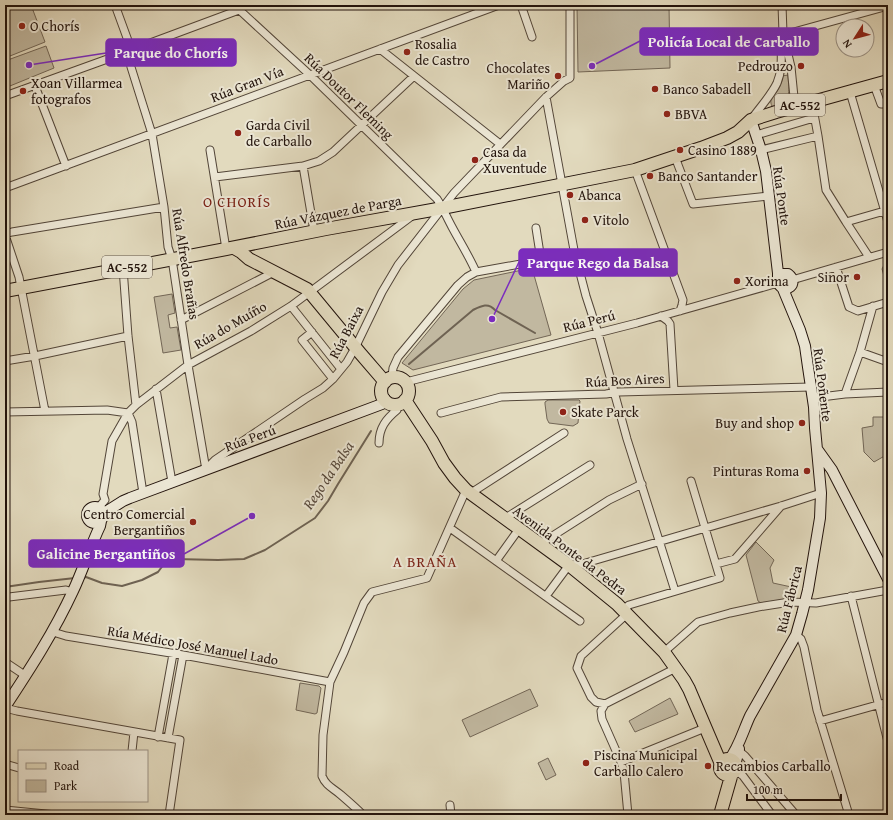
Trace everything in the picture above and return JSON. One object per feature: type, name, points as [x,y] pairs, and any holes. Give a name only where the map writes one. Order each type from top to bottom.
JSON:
[{"type":"main road","name":"AC-552","points":[[675,157],[727,138],[738,132],[751,120],[888,81]]},
{"type":"main road","name":"Rúa Vázquez de Parga","points":[[172,259],[211,252],[219,254],[236,248],[314,231],[443,208],[635,170],[675,157]]},
{"type":"main road","points":[[236,248],[249,259],[310,291],[355,348],[376,371],[389,379],[400,378],[406,382],[409,389],[407,397],[400,402],[392,404],[384,399],[382,388],[389,379]]},
{"type":"main road","name":"AC-552","points":[[5,291],[172,259]]},
{"type":"main road","name":"Avenida Ponte da Pedra","points":[[400,402],[432,441],[444,463],[455,478],[469,492],[570,566],[617,604],[664,652],[689,689],[716,752],[729,766]]},
{"type":"main road","points":[[721,810],[726,794],[729,766]]},
{"type":"street","points":[[5,96],[127,55],[132,55],[134,53],[132,47],[114,5]]},
{"type":"street","name":"Rúa Gran Vía","points":[[5,188],[499,5]]},
{"type":"street","points":[[521,5],[532,37]]},
{"type":"street","name":"Rúa Baixa","points":[[206,470],[215,460],[323,388],[333,379],[355,348],[382,292],[398,265],[454,193],[546,97],[564,81],[570,78],[570,5]]},
{"type":"street","points":[[782,5],[783,33],[792,68],[794,107]]},
{"type":"street","points":[[783,33],[790,33],[875,7],[888,6]]},
{"type":"street","points":[[132,47],[237,8]]},
{"type":"street","name":"Rúa Doutor Fleming","points":[[237,8],[310,75],[437,199],[476,272]]},
{"type":"street","points":[[751,120],[778,82],[781,66],[781,40],[783,33]]},
{"type":"street","points":[[380,49],[500,144]]},
{"type":"street","name":"Rúa Alfredo Brañas","points":[[127,55],[152,134],[164,207],[168,246],[172,259],[206,470]]},
{"type":"street","points":[[781,66],[792,68]]},
{"type":"street","points":[[215,177],[303,166],[319,161],[333,152],[414,76]]},
{"type":"street","points":[[874,85],[881,104],[888,104]]},
{"type":"street","points":[[35,86],[66,166]]},
{"type":"street","points":[[850,92],[886,210],[888,222]]},
{"type":"street","points":[[546,97],[575,252],[586,296],[598,332],[627,438],[675,591]]},
{"type":"street","points":[[767,98],[768,106],[771,110],[776,112]]},
{"type":"street","points":[[812,103],[826,190],[869,257]]},
{"type":"street","points":[[756,135],[814,118]]},
{"type":"street","name":"Rúa Ponte","points":[[751,120],[766,171],[784,283]]},
{"type":"street","points":[[761,150],[818,136]]},
{"type":"street","points":[[210,150],[215,177],[236,248]]},
{"type":"street","points":[[675,157],[693,204],[769,196]]},
{"type":"street","points":[[303,166],[314,231]]},
{"type":"street","points":[[635,170],[683,300],[680,311]]},
{"type":"street","points":[[44,411],[35,356],[19,277],[6,244],[5,235],[20,231],[164,207]]},
{"type":"street","points":[[846,222],[886,210]]},
{"type":"street","name":"Rúa do Muíño","points":[[5,707],[53,632],[78,581],[100,526],[101,507],[112,441],[128,413],[156,389],[188,365],[251,331],[290,306],[417,212]]},
{"type":"street","points":[[536,228],[541,260]]},
{"type":"street","points":[[389,379],[398,357],[458,285],[467,277],[476,272],[575,252]]},
{"type":"street","name":"Rúa Perú","points":[[406,382],[784,283],[888,252]]},
{"type":"street","points":[[836,267],[849,307],[858,311],[888,302]]},
{"type":"street","points":[[123,268],[128,336],[136,405]]},
{"type":"street","points":[[181,320],[274,272]]},
{"type":"street","name":"Rúa Poñente","points":[[784,283],[798,318],[798,325],[804,346],[813,398],[817,449]]},
{"type":"street","points":[[290,306],[341,369]]},
{"type":"street","points":[[846,394],[873,306]]},
{"type":"street","points":[[661,316],[670,324],[674,390]]},
{"type":"street","points":[[312,332],[302,340],[333,379]]},
{"type":"street","points":[[5,361],[128,336]]},
{"type":"street","points":[[860,352],[888,362]]},
{"type":"street","name":"Rúa Bos Aires","points":[[441,414],[501,398],[606,394],[615,392],[811,387]]},
{"type":"street","points":[[156,389],[172,482]]},
{"type":"street","points":[[813,398],[846,394],[888,392]]},
{"type":"street","name":"Rúa Perú","points":[[101,507],[119,502],[382,404],[384,399]]},
{"type":"street","points":[[379,443],[381,430],[386,421],[397,410],[400,402]]},
{"type":"street","points":[[5,412],[107,410],[128,413],[132,422],[143,493]]},
{"type":"street","points":[[363,815],[339,793],[324,782],[322,776],[322,735],[330,682],[364,603],[372,592],[427,578],[450,528],[469,492],[564,433]]},
{"type":"street","points":[[238,444],[239,452],[242,456]]},
{"type":"street","points":[[817,449],[830,466],[888,580]]},
{"type":"street","name":"Rúa Fábrica","points":[[729,766],[739,747],[750,716],[796,635],[805,602],[820,518],[821,493],[817,449]]},
{"type":"street","points":[[504,519],[590,465]]},
{"type":"street","points":[[818,470],[824,466],[830,466]]},
{"type":"street","points":[[605,704],[596,702],[591,697],[577,668],[578,661],[581,656],[625,612],[629,605],[720,578],[691,481]]},
{"type":"street","points":[[540,544],[609,500],[642,484]]},
{"type":"street","points":[[546,596],[570,566],[781,506],[821,493]]},
{"type":"street","points":[[716,564],[735,559],[781,506]]},
{"type":"street","points":[[91,522],[96,523],[101,507]]},
{"type":"street","name":"Rúa do Muíño","points":[[91,522],[87,517],[87,512],[90,508],[101,507]]},
{"type":"street","points":[[91,522],[96,534]]},
{"type":"street","points":[[450,528],[580,621]]},
{"type":"street","points":[[496,561],[519,529]]},
{"type":"street","points":[[5,599],[9,597],[66,590],[73,592]]},
{"type":"street","points":[[664,652],[698,622],[730,613],[790,602],[816,603],[888,590]]},
{"type":"street","points":[[851,596],[888,742]]},
{"type":"street","name":"Rúa Médico José Manuel Lado","points":[[53,632],[66,636],[183,655],[330,682]]},
{"type":"street","points":[[796,635],[801,639],[804,647],[820,721],[850,815]]},
{"type":"street","points":[[158,737],[173,654]]},
{"type":"street","points":[[168,738],[183,655]]},
{"type":"street","points":[[5,662],[26,676]]},
{"type":"street","points":[[628,815],[624,772],[602,719],[601,711],[605,704],[676,668]]},
{"type":"street","points":[[166,694],[176,696]]},
{"type":"street","points":[[820,721],[888,702]]},
{"type":"street","points":[[5,707],[18,712],[180,740],[169,815]]},
{"type":"street","points":[[621,762],[705,728]]},
{"type":"street","points":[[132,750],[134,732]]},
{"type":"street","points":[[739,747],[796,815]]},
{"type":"street","points":[[5,764],[18,768]]},
{"type":"street","points":[[729,766],[743,776],[772,815]]},
{"type":"street","points":[[450,805],[451,815]]},
{"type":"street","points":[[5,810],[56,815]]},
{"type":"green space","name":"O Chorís","points":[[17,5],[31,5],[45,42],[5,58],[5,9]]},
{"type":"green space","points":[[577,5],[669,5],[670,68],[578,72]]},
{"type":"green space","points":[[46,46],[54,68],[5,88],[5,61]]},
{"type":"green space","points":[[788,75],[788,96],[784,102],[773,108],[771,105],[771,99],[780,87],[782,76]]},
{"type":"green space","points":[[888,262],[888,290],[882,269],[885,263]]},
{"type":"green space","points":[[532,268],[551,335],[413,370],[402,363],[463,289],[474,280]]},
{"type":"green space","points":[[172,294],[175,313],[168,315],[170,328],[177,327],[181,350],[163,353],[154,297]]},
{"type":"green space","name":"Skate Parck","points":[[548,400],[579,400],[578,423],[573,426],[549,423],[545,404]]},
{"type":"green space","points":[[873,417],[885,417],[886,427],[888,427],[888,454],[874,462],[864,452],[862,428],[873,426]]},
{"type":"green space","points":[[756,542],[774,560],[770,568],[773,583],[796,588],[793,598],[761,603],[758,601],[746,555]]},
{"type":"green space","points":[[300,683],[319,686],[321,688],[317,713],[315,714],[296,710]]},
{"type":"green space","points":[[530,689],[538,706],[470,737],[462,720]]},
{"type":"green space","points":[[670,698],[678,714],[635,732],[629,721]]},
{"type":"green space","points":[[548,758],[556,775],[546,780],[538,763]]},
{"type":"waterway","name":"Rego da Balsa","points":[[409,364],[473,310],[482,306],[490,306],[535,333]]},
{"type":"waterway","name":"Rego da Balsa","points":[[83,578],[86,577],[102,583],[122,586],[142,580],[158,572],[164,564],[175,559],[244,559],[265,550],[315,518],[328,501],[371,431]]},
{"type":"waterway","name":"Rego da Balsa","points":[[5,587],[75,578]]},
{"type":"place","name":"O Chorís","points":[[22,26]]},
{"type":"place","name":"Rosalia de Castro","points":[[407,52]]},
{"type":"place","name":"Parque do Chorís","points":[[29,65]]},
{"type":"place","name":"Policía Local de Carballo","points":[[592,66]]},
{"type":"place","name":"Pedrouzo","points":[[801,66]]},
{"type":"place","name":"Chocolates Mariño","points":[[558,76]]},
{"type":"place","name":"Banco Sabadell","points":[[655,89]]},
{"type":"place","name":"Xoan Villarmea fotografos","points":[[23,91]]},
{"type":"place","name":"BBVA","points":[[667,114]]},
{"type":"place","name":"Garda Civil de Carballo","points":[[238,133]]},
{"type":"place","name":"Casino 1889","points":[[680,150]]},
{"type":"place","name":"Casa da Xuventude","points":[[475,160]]},
{"type":"place","name":"Banco Santander","points":[[650,176]]},
{"type":"place","name":"Abanca","points":[[570,195]]},
{"type":"place","name":"Vitolo","points":[[585,220]]},
{"type":"place","name":"Sinor","points":[[857,277]]},
{"type":"place","name":"Xorima","points":[[737,281]]},
{"type":"place","name":"Parque Rego da Balsa","points":[[492,319]]},
{"type":"place","name":"Skate Parck","points":[[563,412]]},
{"type":"place","name":"Buy and shop","points":[[802,423]]},
{"type":"place","name":"Pinturas Roma","points":[[807,471]]},
{"type":"place","name":"Galicine Bergantiños","points":[[252,516]]},
{"type":"place","name":"Centro Comercial Bergantiños","points":[[193,522]]},
{"type":"place","name":"Piscina Municipal Carballo Calero","points":[[586,763]]},
{"type":"place","name":"Recambios Carballo","points":[[708,766]]},
{"type":"district","name":"O CHORÍS","points":[[237,201]]},
{"type":"district","name":"A BRAÑA","points":[[425,561]]}]
